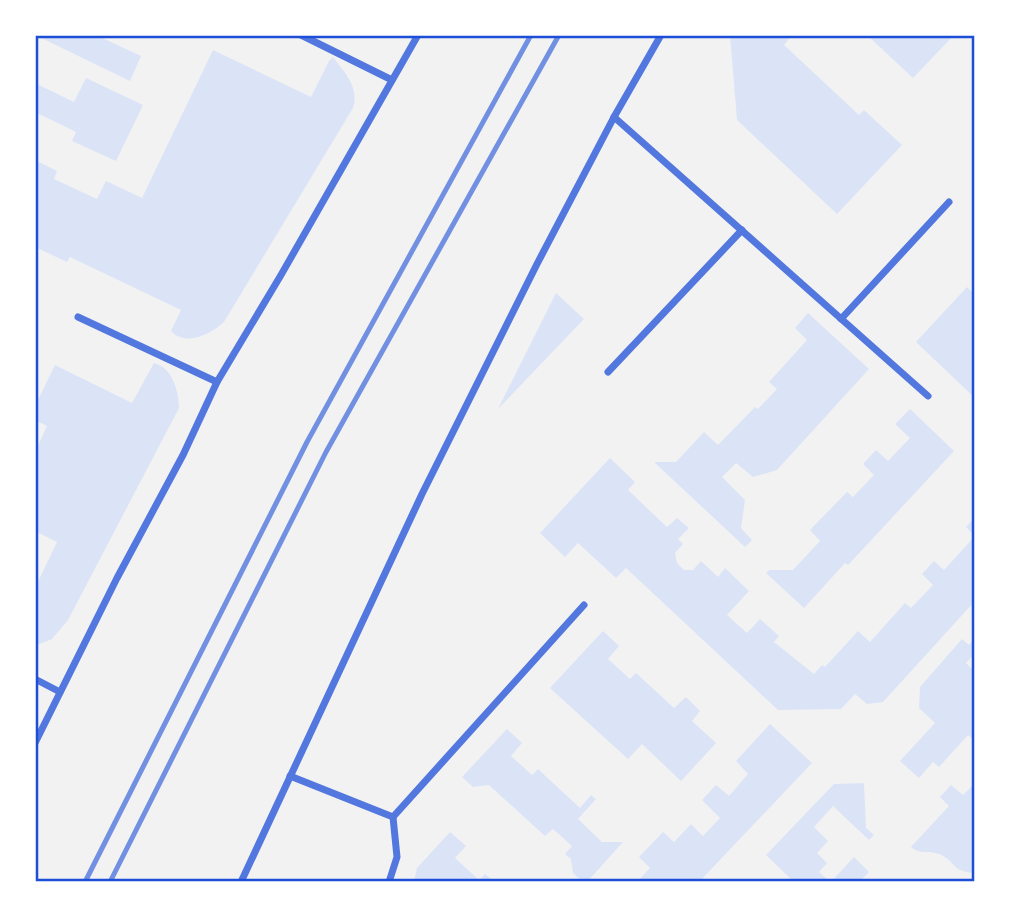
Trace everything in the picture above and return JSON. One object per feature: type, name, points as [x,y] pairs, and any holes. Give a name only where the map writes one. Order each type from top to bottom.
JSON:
[{"type":"street","points":[[301,35],[392,80]]},
{"type":"street","points":[[35,743],[218,382],[418,35]]},
{"type":"street","points":[[241,882],[428,482],[537,264],[614,117],[661,35]]},
{"type":"street","points":[[614,117],[928,396]]},
{"type":"street","points":[[841,318],[949,202]]},
{"type":"street","points":[[608,372],[742,230]]},
{"type":"street","points":[[78,317],[218,382]]},
{"type":"street","points":[[389,882],[397,857],[393,817],[584,605]]},
{"type":"street","points":[[35,679],[60,692]]},
{"type":"street","points":[[290,776],[393,817]]},
{"type":"shaded area","points":[[35,35],[96,35],[141,56],[130,81]]},
{"type":"shaded area","points":[[730,35],[792,35],[784,45],[859,115],[864,110],[902,145],[837,214],[737,120]]},
{"type":"shaded area","points":[[867,35],[954,35],[913,78]]},
{"type":"shaded area","points":[[213,50],[311,97],[333,57],[353,87],[354,100],[353,108],[224,322],[198,337],[184,338],[171,331],[181,310],[70,257],[67,262],[35,247],[35,160],[57,171],[54,179],[97,199],[106,181],[142,198]]},
{"type":"shaded area","points":[[86,78],[143,105],[116,161],[72,141],[76,132],[35,112],[35,83],[74,102]]},
{"type":"shaded area","points":[[967,287],[975,295],[975,398],[916,342]]},
{"type":"shaded area","points":[[556,293],[584,319],[498,409]]},
{"type":"shaded area","points":[[808,313],[869,369],[777,470],[753,477],[736,463],[722,477],[745,500],[741,528],[752,540],[745,547],[654,462],[676,462],[704,432],[718,445],[755,407],[758,409],[777,389],[769,382],[807,340],[795,328]]},
{"type":"shaded area","points":[[154,363],[166,369],[170,375],[178,394],[179,408],[68,620],[52,639],[35,646],[35,588],[57,542],[35,531],[35,452],[47,426],[35,420],[35,406],[55,365],[132,403]]},
{"type":"shaded area","points":[[910,409],[954,451],[848,565],[845,563],[804,608],[766,573],[769,570],[793,570],[820,541],[810,530],[847,492],[853,497],[874,475],[863,464],[876,450],[888,461],[910,438],[895,424]]},
{"type":"shaded area","points":[[610,458],[635,482],[628,490],[667,527],[677,518],[689,528],[678,539],[683,544],[675,553],[677,563],[684,570],[693,570],[701,561],[718,577],[725,568],[749,591],[727,615],[747,633],[760,619],[779,636],[774,642],[814,674],[822,665],[825,667],[858,631],[870,642],[905,603],[911,608],[933,585],[922,574],[934,561],[944,570],[975,536],[975,601],[883,702],[867,704],[855,694],[841,709],[778,710],[626,568],[616,578],[578,543],[565,557],[540,533]]},
{"type":"shaded area","points":[[975,517],[975,536],[966,527]]},
{"type":"shaded area","points":[[603,631],[619,646],[608,659],[630,679],[636,673],[674,708],[686,697],[700,711],[692,721],[716,743],[681,781],[642,744],[628,759],[550,688]]},
{"type":"shaded area","points":[[975,638],[975,653],[966,663],[975,672],[975,741],[968,735],[939,767],[933,762],[919,778],[900,761],[935,723],[919,708],[920,687],[962,639],[969,645]]},
{"type":"shaded area","points":[[770,724],[812,763],[699,882],[637,882],[650,868],[639,857],[663,832],[674,842],[691,824],[703,836],[720,818],[702,800],[716,785],[729,796],[748,774],[736,761]]},
{"type":"shaded area","points":[[507,729],[522,743],[511,756],[532,775],[538,769],[580,808],[591,795],[596,799],[578,819],[602,842],[623,842],[587,882],[583,882],[573,873],[571,859],[565,854],[572,846],[553,829],[545,836],[489,785],[473,787],[462,777]]},
{"type":"shaded area","points":[[864,783],[866,828],[874,835],[869,840],[833,806],[814,827],[828,841],[817,853],[827,863],[819,872],[830,882],[794,882],[766,855],[834,784]]},
{"type":"shaded area","points":[[975,783],[975,873],[962,871],[939,854],[918,851],[911,847],[949,806],[940,797],[951,785],[963,795]]},
{"type":"shaded area","points":[[450,832],[466,846],[455,858],[479,880],[485,874],[494,882],[414,882],[417,868]]},
{"type":"shaded area","points":[[854,857],[869,872],[859,882],[831,882]]},
{"type":"railway","points":[[85,882],[307,442],[531,35]]},
{"type":"railway","points":[[110,882],[326,452],[559,35]]}]
